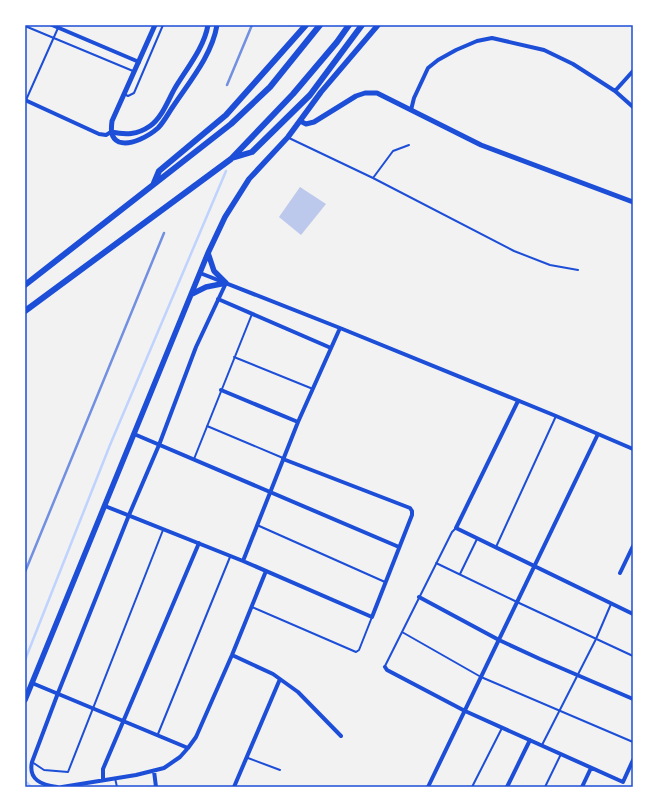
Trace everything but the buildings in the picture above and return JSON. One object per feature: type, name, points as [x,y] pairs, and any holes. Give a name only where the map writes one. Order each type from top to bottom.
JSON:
[{"type":"highway","points":[[154,184],[159,171],[226,115],[306,25]]},
{"type":"highway","points":[[26,284],[231,124],[270,87],[320,25]]},
{"type":"highway","points":[[25,311],[231,159],[293,94],[337,42],[349,25]]},
{"type":"highway","points":[[231,159],[252,152],[310,95],[359,27]]},
{"type":"main road","points":[[25,700],[208,253],[225,217],[249,179],[288,137],[321,92],[378,25]]},
{"type":"main road","points":[[208,253],[214,271],[226,284]]},
{"type":"main road","points":[[192,294],[206,287],[226,284]]},
{"type":"street","points":[[52,25],[139,62]]},
{"type":"street","points":[[155,25],[112,121],[111,132],[114,139],[118,141],[127,143],[149,135],[159,127],[196,73],[211,44],[217,25]]},
{"type":"street","points":[[25,100],[99,134],[106,135],[111,132],[133,134],[151,126],[160,115],[196,54],[208,25]]},
{"type":"street","points":[[410,110],[428,68],[438,60],[477,40],[492,38],[544,50],[573,64],[615,91],[633,106]]},
{"type":"street","points":[[615,91],[633,71]]},
{"type":"street","points":[[300,122],[306,124],[314,122],[356,96],[365,93],[377,93],[480,145],[633,202]]},
{"type":"street","points":[[200,273],[556,416],[633,450]]},
{"type":"street","points":[[58,787],[51,786],[37,780],[31,769],[32,762],[58,693],[159,445],[196,347],[226,284]]},
{"type":"street","points":[[218,299],[331,348]]},
{"type":"street","points":[[243,561],[298,422],[340,328]]},
{"type":"street","points":[[221,390],[298,422]]},
{"type":"street","points":[[518,401],[456,528],[633,614]]},
{"type":"street","points":[[134,434],[399,547]]},
{"type":"street","points":[[428,787],[598,434]]},
{"type":"street","points":[[105,506],[231,556],[372,617],[412,515],[412,511],[410,508],[284,458]]},
{"type":"street","points":[[103,780],[103,769],[199,543]]},
{"type":"street","points":[[620,573],[633,546]]},
{"type":"street","points":[[62,787],[79,786],[154,771],[170,765],[188,748],[196,737],[232,655],[266,571]]},
{"type":"street","points":[[419,597],[499,640],[577,676],[633,699]]},
{"type":"street","points":[[232,655],[273,674],[298,692],[341,736]]},
{"type":"street","points":[[385,667],[387,670],[465,711],[623,782]]},
{"type":"street","points":[[234,787],[280,679]]},
{"type":"street","points":[[32,683],[188,748]]},
{"type":"street","points":[[507,787],[530,740]]},
{"type":"street","points":[[621,787],[633,760]]},
{"type":"street","points":[[582,787],[591,768]]},
{"type":"street","points":[[154,771],[156,787]]},
{"type":"lane","points":[[124,94],[128,96],[134,92],[163,25]]},
{"type":"lane","points":[[25,26],[134,72]]},
{"type":"lane","points":[[25,100],[58,28]]},
{"type":"lane","points":[[288,137],[373,178],[514,251],[550,265],[578,270]]},
{"type":"lane","points":[[373,178],[393,151],[409,145]]},
{"type":"lane","points":[[194,460],[252,314]]},
{"type":"lane","points":[[234,357],[313,389]]},
{"type":"lane","points":[[496,547],[556,416]]},
{"type":"lane","points":[[207,426],[284,458]]},
{"type":"lane","points":[[257,525],[385,582]]},
{"type":"lane","points":[[385,667],[385,663],[436,563],[452,532],[456,528]]},
{"type":"lane","points":[[32,762],[44,770],[53,772],[68,772],[92,707],[163,529]]},
{"type":"lane","points":[[460,574],[478,538]]},
{"type":"lane","points":[[158,735],[231,556]]},
{"type":"lane","points":[[436,563],[633,656]]},
{"type":"lane","points":[[542,746],[596,639],[611,604]]},
{"type":"lane","points":[[252,607],[356,652],[359,650],[372,617]]},
{"type":"lane","points":[[402,632],[481,677],[633,742]]},
{"type":"lane","points":[[472,787],[502,728]]},
{"type":"lane","points":[[545,787],[561,754]]},
{"type":"lane","points":[[247,757],[280,770]]},
{"type":"lane","points":[[115,778],[117,787]]},
{"type":"waterway","points":[[25,660],[110,445],[226,171]]},
{"type":"waterway","points":[[25,781],[31,787]]},
{"type":"railway","points":[[227,85],[252,25]]},
{"type":"railway","points":[[25,572],[164,233]]}]
